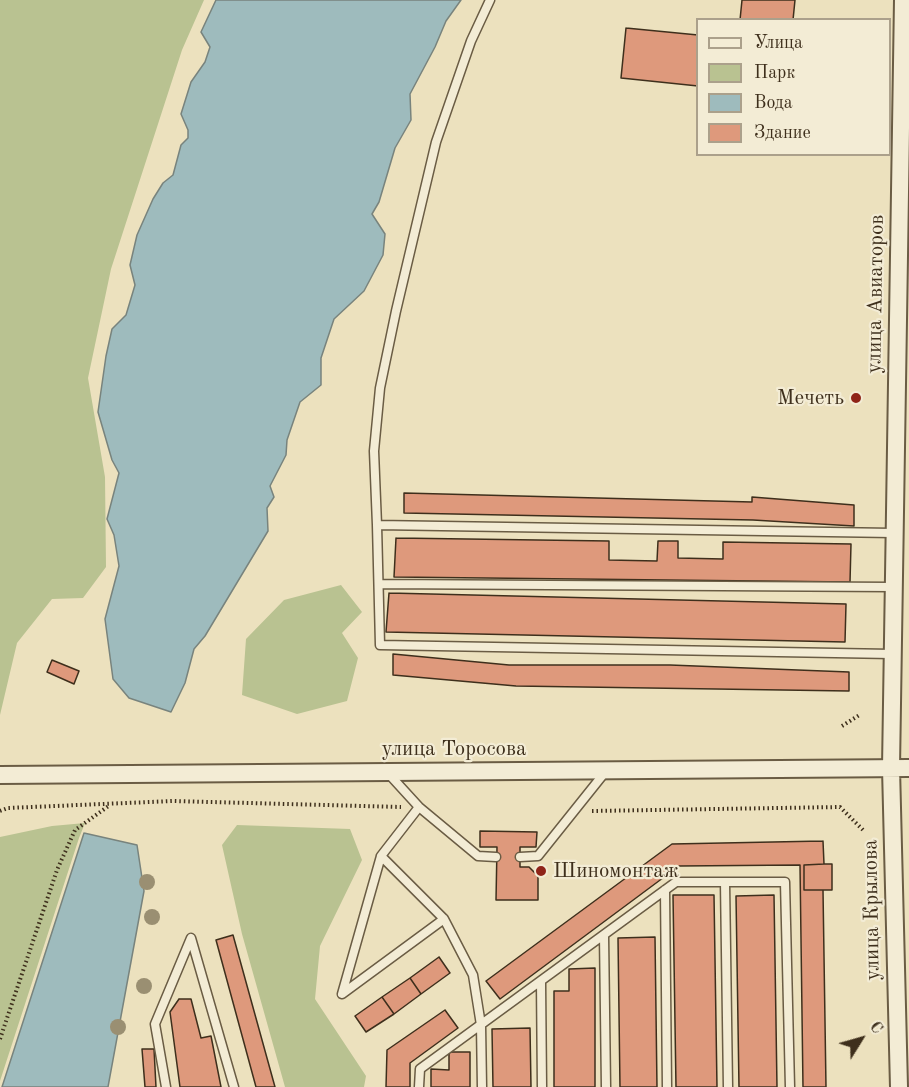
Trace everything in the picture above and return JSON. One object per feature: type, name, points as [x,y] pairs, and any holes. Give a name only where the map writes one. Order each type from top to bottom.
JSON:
[{"type":"street","name":"улица Авиаторов","points":[[891,768],[893,533],[903,364],[903,0]]},
{"type":"street","name":"улица Крылова","points":[[891,768],[903,999],[899,1087]]},
{"type":"street","name":"улица Торосова","points":[[0,775],[909,768]]},
{"type":"lane","points":[[490,0],[471,41],[436,142],[380,388],[374,451],[380,645],[892,654]]},
{"type":"lane","points":[[377,525],[893,533]]},
{"type":"lane","points":[[379,584],[893,587]]},
{"type":"lane","points":[[520,857],[538,856],[606,771]]},
{"type":"lane","points":[[387,772],[419,807],[478,856],[496,857]]},
{"type":"lane","points":[[419,807],[381,856],[342,994],[444,920]]},
{"type":"lane","points":[[381,856],[444,920],[473,975],[481,1025],[482,1087]]},
{"type":"lane","points":[[419,1087],[420,1069],[676,882],[785,882],[790,1087]]},
{"type":"lane","points":[[725,882],[728,1087]]},
{"type":"lane","points":[[665,890],[667,1087]]},
{"type":"lane","points":[[604,935],[606,1087]]},
{"type":"lane","points":[[166,1087],[155,1024],[191,938],[234,1087]]},
{"type":"lane","points":[[541,982],[542,1087]]},
{"type":"path","points":[[842,726],[861,714]]},
{"type":"path","points":[[0,811],[8,808],[173,801],[419,807]]},
{"type":"path","points":[[0,1039],[57,870],[75,830],[112,804]]},
{"type":"path","points":[[574,812],[840,807],[863,831]]},
{"type":"green space","points":[[0,0],[204,0],[182,50],[111,269],[88,378],[105,477],[106,567],[83,598],[52,599],[17,643],[0,715]]},
{"type":"green space","points":[[341,585],[362,612],[342,633],[358,658],[347,701],[297,714],[242,695],[246,639],[284,600]]},
{"type":"green space","points":[[85,823],[0,1081],[0,837],[52,826]]},
{"type":"green space","points":[[237,825],[350,829],[362,860],[320,946],[315,999],[366,1076],[364,1087],[285,1087],[242,934],[222,845]]},
{"type":"water","points":[[216,0],[461,0],[446,21],[410,94],[411,120],[395,148],[379,202],[372,214],[385,234],[383,255],[364,291],[334,319],[321,358],[321,385],[300,402],[287,440],[286,455],[270,486],[274,497],[267,508],[268,531],[205,636],[194,649],[185,683],[171,712],[129,698],[113,679],[105,619],[119,566],[114,535],[107,519],[119,473],[112,460],[98,412],[112,329],[126,315],[135,285],[130,265],[137,235],[153,199],[163,183],[173,175],[181,145],[188,138],[188,130],[181,114],[191,82],[205,62],[210,47],[201,32]]},
{"type":"water","points":[[84,833],[137,845],[144,891],[108,1087],[2,1087]]},
{"type":"building","points":[[742,0],[795,0],[793,18],[740,18]]},
{"type":"building","points":[[626,28],[696,35],[696,86],[621,78]]},
{"type":"building","points":[[404,493],[752,502],[752,497],[854,505],[854,526],[753,520],[404,513]]},
{"type":"building","points":[[396,538],[609,541],[609,560],[657,561],[658,541],[678,541],[678,558],[723,559],[723,542],[851,544],[850,582],[394,577]]},
{"type":"building","points":[[389,593],[846,604],[845,642],[386,632]]},
{"type":"building","points":[[393,654],[509,665],[670,665],[849,672],[849,691],[516,686],[393,675]]},
{"type":"building","points":[[52,660],[79,671],[74,684],[47,672]]},
{"type":"building","points":[[480,831],[537,832],[536,847],[520,847],[520,867],[529,867],[538,876],[538,900],[496,900],[497,847],[480,847]]},
{"type":"building","points":[[823,841],[824,864],[804,865],[804,890],[823,890],[826,1087],[803,1087],[800,865],[679,866],[500,999],[486,981],[672,844]]},
{"type":"building","points":[[832,864],[832,890],[804,890],[804,865]]},
{"type":"building","points":[[673,895],[714,895],[717,1087],[676,1087]]},
{"type":"building","points":[[774,895],[777,1087],[739,1087],[736,896]]},
{"type":"building","points":[[233,935],[275,1087],[256,1087],[216,940]]},
{"type":"building","points":[[655,937],[657,1087],[620,1087],[618,938]]},
{"type":"building","points":[[439,957],[450,973],[421,994],[410,978]]},
{"type":"building","points":[[595,968],[595,1087],[554,1087],[554,991],[569,991],[569,969]]},
{"type":"building","points":[[410,978],[421,994],[394,1014],[382,997]]},
{"type":"building","points":[[382,997],[394,1014],[366,1032],[355,1016]]},
{"type":"building","points":[[179,999],[191,999],[201,1038],[211,1036],[221,1087],[180,1087],[170,1012]]},
{"type":"building","points":[[445,1010],[458,1028],[410,1063],[410,1087],[386,1087],[387,1050]]},
{"type":"building","points":[[530,1028],[531,1087],[493,1087],[492,1029]]},
{"type":"building","points":[[142,1049],[154,1049],[156,1087],[145,1087]]},
{"type":"building","points":[[449,1052],[470,1052],[470,1087],[431,1087],[431,1069],[449,1070]]},
{"type":"place","name":"Мечеть","points":[[856,398]]},
{"type":"place","name":"Шиномонтаж","points":[[541,871]]}]
